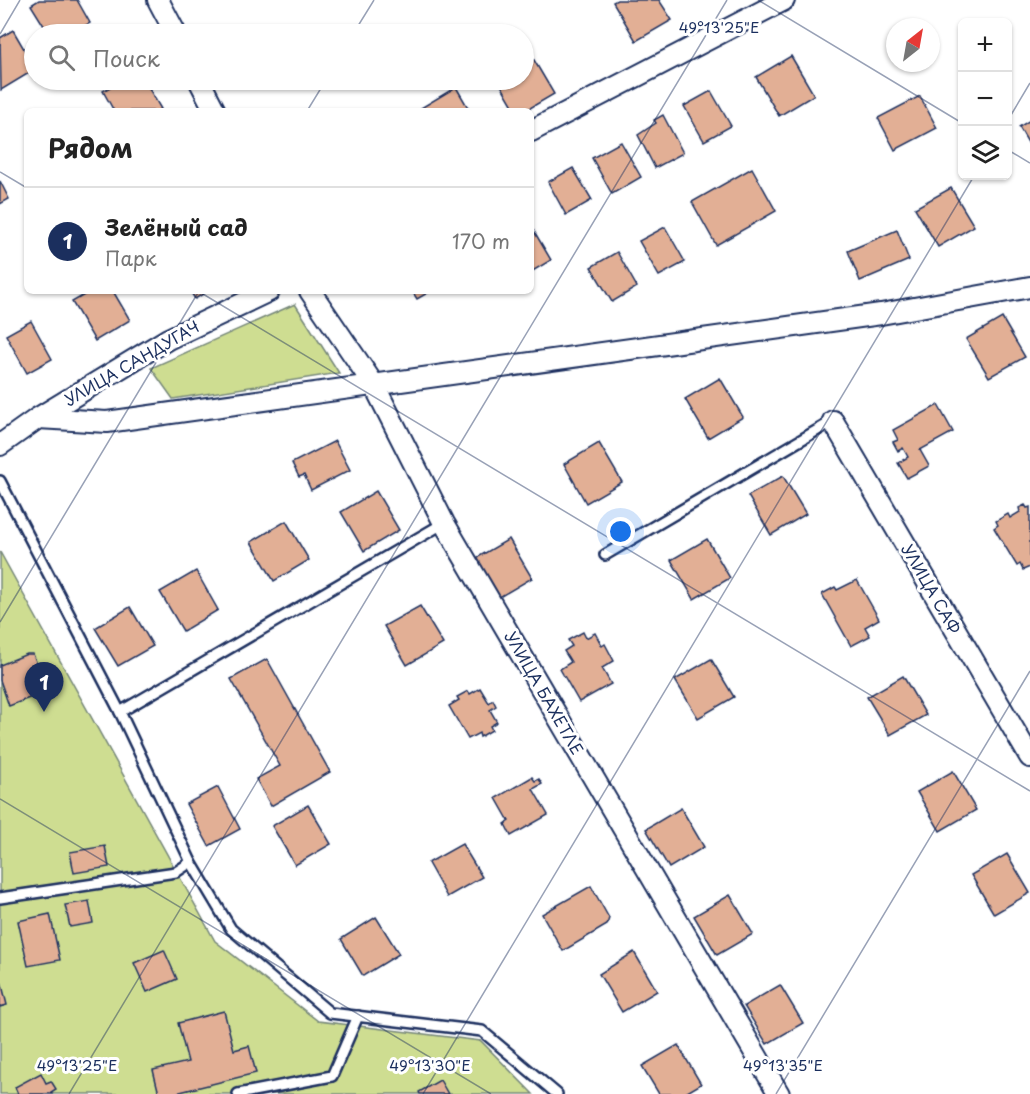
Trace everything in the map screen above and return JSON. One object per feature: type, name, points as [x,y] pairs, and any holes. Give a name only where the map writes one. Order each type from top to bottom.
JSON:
[{"type":"street","points":[[158,0],[171,24]]},
{"type":"street","points":[[534,128],[784,0]]},
{"type":"street","points":[[204,90],[213,108]]},
{"type":"street","points":[[38,417],[107,422],[881,314],[1030,287]]},
{"type":"street","name":"УЛИЦА САНДУГАЧ","points":[[0,445],[38,417],[168,339],[263,294]]},
{"type":"street","name":"УЛИЦА БАХЕТЛЕ","points":[[312,294],[374,385],[444,523],[779,1094]]},
{"type":"street","name":"УЛИЦА САФ","points":[[833,421],[1030,757]]},
{"type":"lane","points":[[605,555],[833,421]]},
{"type":"lane","points":[[0,481],[120,712],[191,862],[231,929],[330,1013],[482,1031],[556,1094]]},
{"type":"lane","points":[[120,712],[444,523]]},
{"type":"lane","points":[[0,898],[176,872],[191,862]]},
{"type":"lane","points":[[238,1094],[332,1076],[358,1017]]},
{"type":"green space","points":[[295,304],[339,373],[173,399],[151,368]]},
{"type":"green space","points":[[0,552],[215,941],[318,1021],[481,1041],[533,1094],[0,1094]]},
{"type":"building","points":[[39,0],[77,0],[90,23],[43,24],[31,5]]},
{"type":"building","points":[[617,0],[659,0],[672,20],[636,41],[613,2]]},
{"type":"building","points":[[13,30],[24,49],[24,76],[1,90],[0,38]]},
{"type":"building","points":[[791,56],[814,95],[779,116],[756,77]]},
{"type":"building","points":[[534,60],[554,94],[530,108],[514,108],[504,90],[534,90]]},
{"type":"building","points":[[150,90],[160,108],[112,108],[103,91]]},
{"type":"building","points":[[451,90],[458,90],[468,108],[421,108]]},
{"type":"building","points":[[711,91],[731,126],[704,141],[684,106]]},
{"type":"building","points":[[920,96],[937,128],[895,150],[878,118]]},
{"type":"building","points":[[663,115],[683,153],[655,168],[638,135],[656,123],[654,120]]},
{"type":"building","points":[[1030,120],[1030,146],[1019,127]]},
{"type":"building","points":[[621,142],[641,177],[612,194],[592,158]]},
{"type":"building","points":[[573,168],[592,200],[566,215],[548,182]]},
{"type":"building","points":[[752,168],[776,211],[716,245],[692,202]]},
{"type":"building","points":[[0,181],[9,199],[0,204]]},
{"type":"building","points":[[951,188],[974,226],[938,247],[915,208]]},
{"type":"building","points":[[665,227],[685,262],[659,276],[639,241]]},
{"type":"building","points":[[897,230],[909,260],[860,281],[848,251]]},
{"type":"building","points":[[534,231],[551,260],[534,270]]},
{"type":"building","points":[[617,252],[637,287],[612,302],[591,267]]},
{"type":"building","points":[[86,294],[115,294],[130,320],[95,341],[72,302]]},
{"type":"building","points":[[192,294],[203,294],[195,299]]},
{"type":"building","points":[[414,294],[426,294],[417,299]]},
{"type":"building","points":[[1002,318],[1025,357],[989,377],[966,339]]},
{"type":"building","points":[[31,321],[52,359],[27,373],[6,335]]},
{"type":"building","points":[[720,378],[743,417],[708,438],[685,399]]},
{"type":"building","points":[[938,405],[953,432],[920,450],[929,466],[907,478],[898,463],[908,457],[903,448],[898,451],[893,442],[898,440],[893,430]]},
{"type":"building","points":[[335,441],[350,470],[311,490],[304,475],[299,477],[292,463]]},
{"type":"building","points":[[599,443],[622,482],[586,503],[564,464]]},
{"type":"building","points":[[783,476],[806,514],[771,535],[748,496]]},
{"type":"building","points":[[376,491],[399,530],[364,551],[341,512]]},
{"type":"building","points":[[1025,505],[1027,508],[1030,507],[1030,567],[1023,570],[1020,564],[1017,566],[994,528],[998,525],[996,521],[1008,514],[1010,518],[1020,512],[1019,508]]},
{"type":"building","points":[[286,521],[309,560],[274,581],[251,542]]},
{"type":"building","points":[[509,539],[532,578],[496,599],[473,560]]},
{"type":"building","points":[[707,539],[730,578],[694,599],[671,560]]},
{"type":"building","points":[[196,571],[218,610],[183,631],[160,592]]},
{"type":"building","points":[[857,580],[879,619],[865,627],[870,636],[851,646],[822,594],[835,587],[837,590]]},
{"type":"building","points":[[420,606],[443,644],[407,665],[384,626]]},
{"type":"building","points":[[130,607],[153,646],[118,666],[95,628]]},
{"type":"building","points":[[583,632],[586,638],[595,633],[602,646],[605,644],[614,661],[602,668],[611,684],[579,702],[560,669],[571,662],[564,651],[572,646],[568,640]]},
{"type":"building","points":[[27,654],[33,654],[39,669],[34,670],[42,693],[9,706],[0,680],[0,665]]},
{"type":"building","points":[[267,659],[330,772],[271,806],[256,779],[280,766],[231,679]]},
{"type":"building","points":[[711,659],[734,697],[698,718],[675,680]]},
{"type":"building","points":[[903,676],[926,715],[890,735],[867,697]]},
{"type":"building","points":[[480,688],[489,703],[493,700],[496,706],[490,710],[497,722],[490,726],[492,730],[480,737],[479,733],[468,739],[449,706],[459,700],[457,697],[468,691],[470,694]]},
{"type":"building","points":[[953,771],[976,810],[940,831],[917,792]]},
{"type":"building","points":[[532,777],[535,781],[539,779],[542,784],[533,789],[548,815],[511,836],[505,824],[509,821],[496,798]]},
{"type":"building","points":[[218,787],[240,829],[209,846],[186,804]]},
{"type":"building","points":[[308,805],[331,844],[295,865],[272,826]]},
{"type":"building","points":[[681,808],[704,847],[669,868],[646,829]]},
{"type":"building","points":[[462,844],[482,877],[447,897],[428,863]]},
{"type":"building","points":[[105,846],[109,867],[74,873],[70,852]]},
{"type":"building","points":[[1007,854],[1030,893],[994,914],[971,875]]},
{"type":"building","points":[[591,886],[609,918],[607,925],[563,951],[542,914]]},
{"type":"building","points":[[730,895],[753,934],[717,955],[694,916]]},
{"type":"building","points":[[89,901],[93,923],[70,927],[65,905]]},
{"type":"building","points":[[50,914],[60,960],[28,966],[18,921]]},
{"type":"building","points":[[376,917],[399,954],[363,976],[341,939]]},
{"type":"building","points":[[164,950],[177,979],[147,992],[134,963]]},
{"type":"building","points":[[634,952],[657,991],[622,1012],[599,974]]},
{"type":"building","points":[[0,977],[7,1005],[0,1007]]},
{"type":"building","points":[[780,985],[803,1023],[767,1044],[744,1006]]},
{"type":"building","points":[[224,1011],[234,1050],[249,1046],[256,1073],[172,1094],[159,1094],[153,1070],[188,1062],[178,1023]]},
{"type":"building","points":[[678,1045],[701,1084],[684,1094],[659,1094],[642,1066]]},
{"type":"building","points":[[41,1073],[46,1083],[51,1081],[56,1089],[51,1092],[52,1094],[18,1094],[15,1087]]},
{"type":"building","points":[[440,1080],[448,1094],[420,1094],[419,1092]]},
{"type":"place","name":"Зелёный сад","points":[[44,712]]}]
